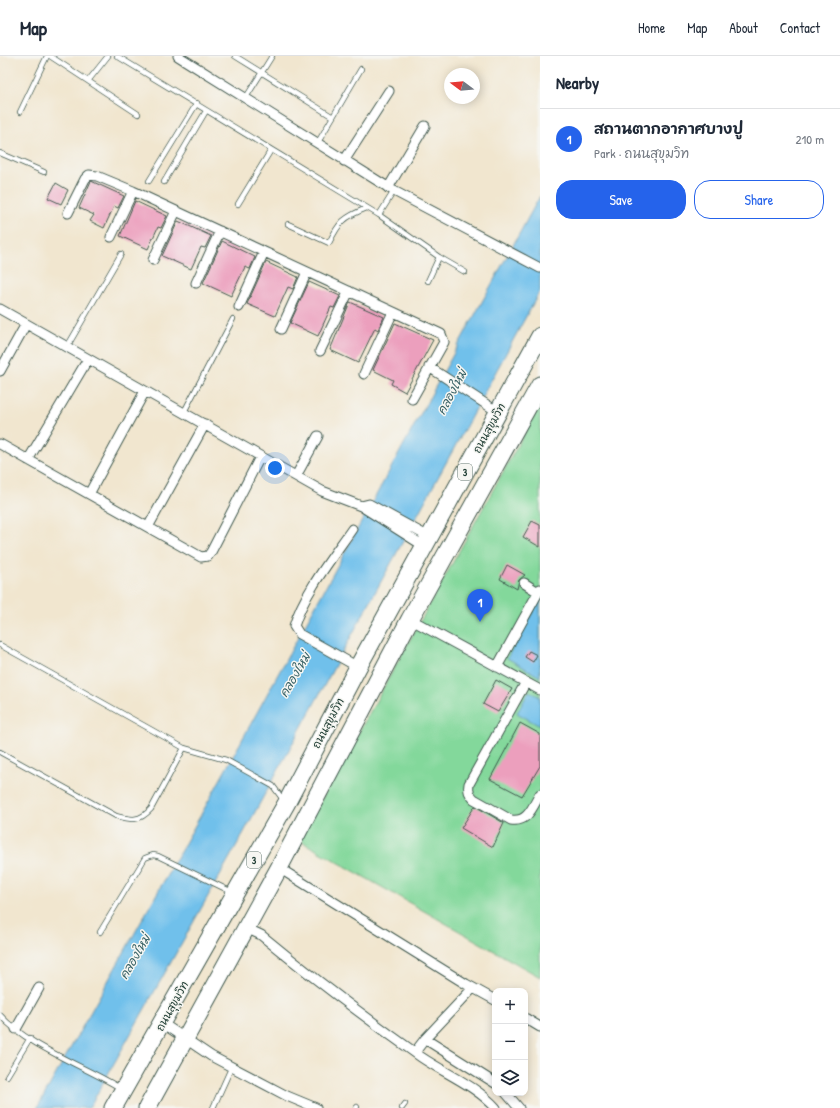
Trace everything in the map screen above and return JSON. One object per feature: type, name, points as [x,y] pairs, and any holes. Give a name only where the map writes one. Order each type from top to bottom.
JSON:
[{"type":"highway","name":"ถนนสุขุมวิท","points":[[113,1108],[120,1088],[162,1023],[286,804],[389,609],[420,538],[498,412],[540,336]]},
{"type":"highway","name":"3","points":[[147,1108],[279,868],[410,620],[540,385]]},
{"type":"highway","points":[[389,609],[410,620]]},
{"type":"street","points":[[178,56],[391,190],[540,268]]},
{"type":"street","points":[[344,161],[389,91]]},
{"type":"street","points":[[391,190],[426,126]]},
{"type":"street","points":[[68,213],[85,179],[89,175],[97,176],[133,190],[441,334],[444,338],[444,342],[412,399]]},
{"type":"street","points":[[111,237],[133,190]]},
{"type":"street","points":[[153,260],[176,211]]},
{"type":"street","points":[[196,283],[220,231]]},
{"type":"street","points":[[239,307],[264,252]]},
{"type":"street","points":[[280,329],[307,272]]},
{"type":"street","points":[[320,351],[349,291]]},
{"type":"street","points":[[0,309],[322,491],[365,507],[420,538]]},
{"type":"street","points":[[364,374],[394,312]]},
{"type":"street","points":[[0,371],[26,324]]},
{"type":"street","points":[[28,460],[88,359]]},
{"type":"street","points":[[429,367],[498,412]]},
{"type":"street","points":[[89,494],[145,391]]},
{"type":"street","points":[[148,527],[205,424]]},
{"type":"street","points":[[296,476],[318,436]]},
{"type":"street","points":[[0,444],[201,557],[208,556],[260,457]]},
{"type":"street","points":[[352,529],[318,580],[296,617],[294,626],[299,634],[358,667]]},
{"type":"street","points":[[497,667],[539,591],[524,583]]},
{"type":"street","points":[[410,620],[540,690]]},
{"type":"street","points":[[526,682],[469,784],[468,789],[469,794],[474,799],[511,820],[517,821],[522,820],[528,815],[540,794]]},
{"type":"street","points":[[279,868],[492,998]]},
{"type":"street","points":[[246,928],[261,935],[339,998],[415,1052],[435,1055],[492,1081]]},
{"type":"street","points":[[16,1029],[39,988]]},
{"type":"street","points":[[415,1052],[425,1038],[473,988]]},
{"type":"street","points":[[528,1020],[540,1027]]},
{"type":"street","points":[[162,1023],[211,1056],[287,1096],[315,1108]]},
{"type":"street","points":[[425,1038],[435,1055],[476,1089],[496,1108]]},
{"type":"street","points":[[509,1096],[519,1108]]},
{"type":"lane","points":[[20,112],[48,56],[138,114]]},
{"type":"lane","points":[[88,81],[108,56]]},
{"type":"lane","points":[[117,56],[379,215],[465,272]]},
{"type":"lane","points":[[235,56],[333,117]]},
{"type":"lane","points":[[245,99],[272,56]]},
{"type":"lane","points":[[317,144],[361,69]]},
{"type":"lane","points":[[149,180],[197,104]]},
{"type":"lane","points":[[164,182],[206,111]]},
{"type":"lane","points":[[238,204],[271,150]]},
{"type":"lane","points":[[0,153],[44,172]]},
{"type":"lane","points":[[379,215],[391,190]]},
{"type":"lane","points":[[288,224],[329,243],[337,225],[357,212],[367,208]]},
{"type":"lane","points":[[67,347],[121,254]]},
{"type":"lane","points":[[428,281],[439,256]]},
{"type":"lane","points":[[184,412],[233,319]]},
{"type":"lane","points":[[0,646],[184,748],[226,760],[273,786],[286,804]]},
{"type":"lane","points":[[0,752],[116,816],[132,820],[143,817],[151,809],[184,748]]},
{"type":"lane","points":[[100,932],[145,858],[153,856],[170,862],[235,894]]},
{"type":"lane","points":[[0,1015],[8,1024],[30,1038],[120,1088]]},
{"type":"lane","points":[[7,1076],[30,1038]]},
{"type":"lane","points":[[213,1108],[232,1066]]},
{"type":"green space","points":[[540,405],[540,977],[299,840]]},
{"type":"water","name":"คลองใหม่","points":[[540,196],[540,291],[243,834],[89,1108],[37,1108],[203,811]]},
{"type":"water","points":[[540,599],[540,677],[507,658]]},
{"type":"water","points":[[529,691],[540,697],[540,726],[517,713]]},
{"type":"building","points":[[91,181],[124,196],[118,208],[114,206],[104,228],[90,221],[94,215],[79,208]]},
{"type":"building","points":[[56,183],[68,190],[61,204],[48,198]]},
{"type":"building","points":[[135,201],[167,216],[161,228],[158,227],[148,249],[120,236]]},
{"type":"building","points":[[178,221],[211,236],[205,248],[201,247],[191,269],[162,256]]},
{"type":"building","points":[[222,241],[255,257],[250,269],[245,267],[231,296],[203,283]]},
{"type":"building","points":[[266,262],[298,277],[293,289],[288,287],[275,316],[247,304]]},
{"type":"building","points":[[309,282],[340,296],[334,308],[331,307],[318,336],[290,323]]},
{"type":"building","points":[[350,302],[384,317],[378,330],[375,328],[358,363],[330,350]]},
{"type":"building","points":[[395,323],[433,340],[405,392],[391,384],[393,380],[373,370]]},
{"type":"building","points":[[532,521],[540,525],[540,547],[523,537]]},
{"type":"building","points":[[507,565],[525,575],[519,580],[517,589],[500,579]]},
{"type":"building","points":[[529,651],[537,655],[533,662],[525,657]]},
{"type":"building","points":[[496,680],[512,689],[498,712],[483,704]]},
{"type":"building","points":[[520,723],[540,734],[540,766],[522,796],[490,779]]},
{"type":"building","points":[[475,806],[504,823],[493,847],[461,828]]},
{"type":"place","name":"สถานตากอากาศบางปู","points":[[480,622]]}]
